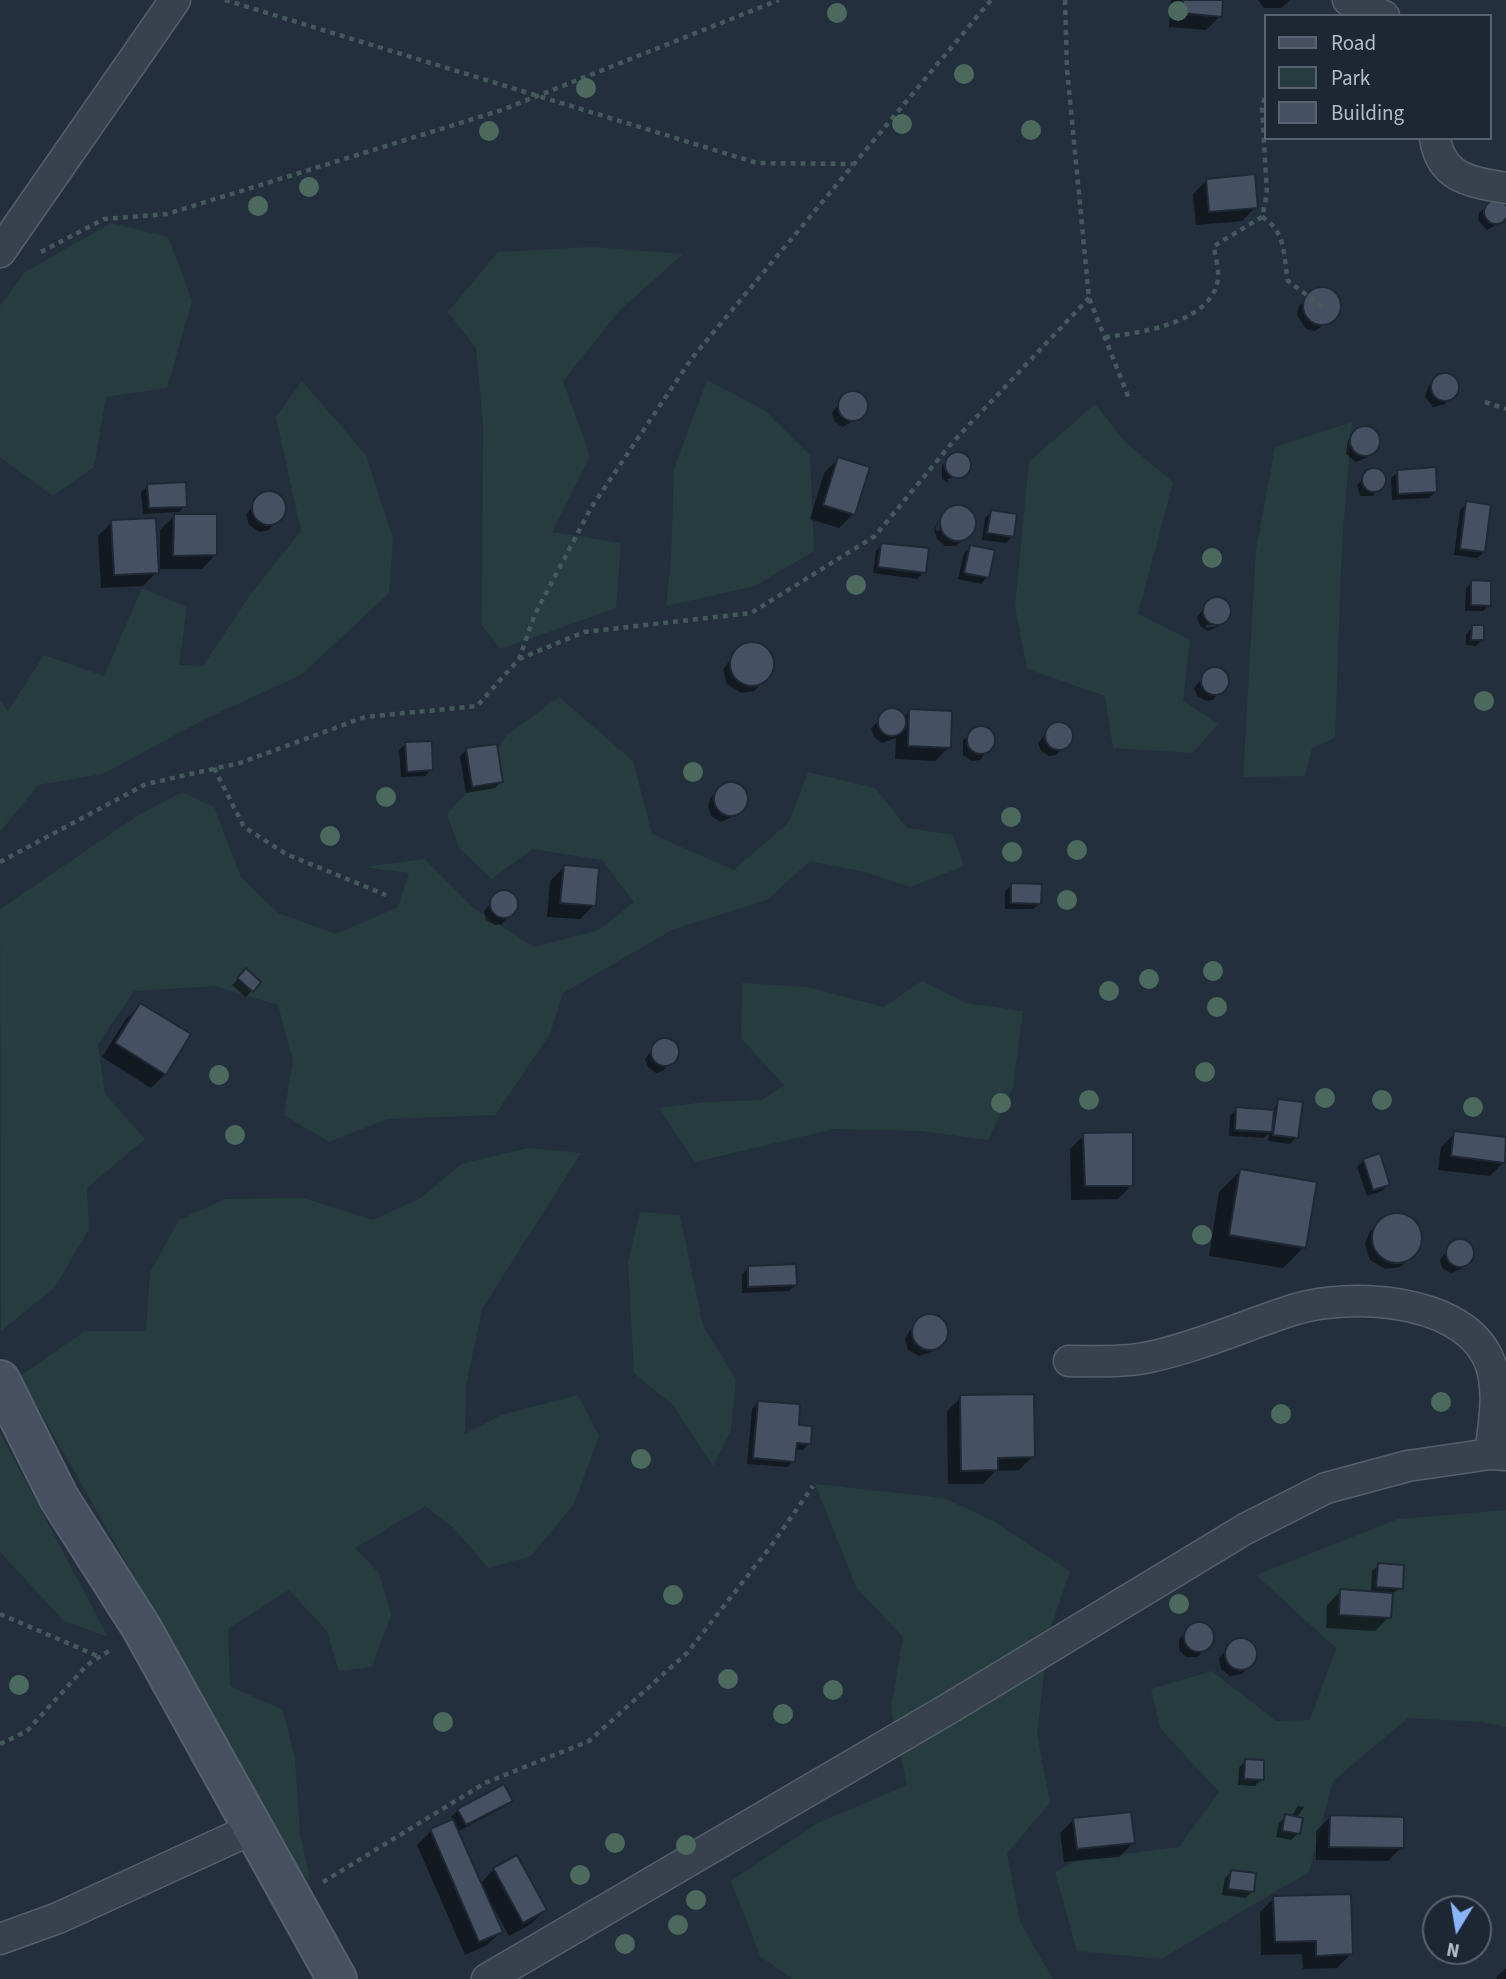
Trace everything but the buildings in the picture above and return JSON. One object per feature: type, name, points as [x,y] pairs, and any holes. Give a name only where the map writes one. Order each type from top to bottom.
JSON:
[{"type":"street","points":[[0,252],[175,0]]},
{"type":"street","points":[[1348,0],[1380,14]]},
{"type":"street","points":[[1435,140],[1440,159],[1456,176],[1506,188]]},
{"type":"street","points":[[487,1979],[948,1709],[1245,1529],[1326,1488],[1408,1466],[1498,1454],[1493,1373],[1486,1352],[1458,1325],[1414,1308],[1381,1302],[1326,1303],[1297,1309],[1222,1337],[1152,1357],[1113,1362],[1069,1361]]},
{"type":"street","points":[[0,1380],[59,1498],[141,1627],[337,1979]]},
{"type":"street","points":[[0,1939],[58,1918],[252,1829]]},
{"type":"path","points":[[225,0],[757,163],[853,164]]},
{"type":"path","points":[[40,253],[104,219],[167,214],[502,110],[779,0]]},
{"type":"path","points":[[0,862],[146,784],[240,762],[365,717],[477,706],[519,659],[535,614],[592,509],[692,358],[991,0]]},
{"type":"path","points":[[1065,0],[1067,69],[1089,298],[1130,401]]},
{"type":"path","points":[[1105,337],[1148,332],[1205,305],[1218,280],[1214,246],[1262,218],[1267,194],[1262,108],[1264,100]]},
{"type":"path","points":[[1262,218],[1272,223],[1284,244],[1288,281],[1327,310]]},
{"type":"path","points":[[519,659],[584,632],[751,613],[875,536],[951,444],[1089,298]]},
{"type":"path","points":[[1485,402],[1506,410]]},
{"type":"path","points":[[214,768],[244,827],[286,854],[386,895]]},
{"type":"path","points":[[293,1900],[485,1783],[589,1741],[687,1653],[771,1546],[813,1486]]},
{"type":"path","points":[[0,1614],[101,1657]]},
{"type":"path","points":[[0,1744],[27,1731],[87,1665],[141,1627]]},
{"type":"green space","points":[[111,223],[168,237],[192,301],[167,388],[106,397],[94,467],[53,496],[0,457],[0,306],[25,272]]},
{"type":"green space","points":[[593,247],[683,254],[620,310],[563,381],[590,456],[552,532],[621,543],[616,608],[501,649],[482,626],[483,424],[476,348],[448,312],[498,252]]},
{"type":"green space","points":[[707,380],[764,410],[810,455],[814,551],[755,586],[666,606],[671,559],[674,469]]},
{"type":"green space","points":[[302,381],[366,455],[393,539],[389,593],[301,675],[207,718],[103,774],[38,785],[0,832],[0,700],[8,711],[44,655],[104,676],[142,588],[187,607],[179,665],[203,666],[250,595],[301,531],[276,417]]},
{"type":"green space","points":[[1095,404],[1125,442],[1173,482],[1138,614],[1190,640],[1183,701],[1219,724],[1192,753],[1113,748],[1105,696],[1027,669],[1015,606],[1029,462]]},
{"type":"green space","points":[[1352,422],[1342,544],[1335,738],[1312,748],[1305,776],[1243,777],[1256,550],[1275,447]]},
{"type":"green space","points":[[559,697],[633,761],[652,834],[734,870],[789,822],[808,772],[875,788],[907,828],[953,835],[964,866],[910,887],[865,872],[810,861],[767,900],[674,929],[563,993],[550,1034],[495,1115],[387,1119],[329,1142],[284,1115],[293,1061],[278,1005],[215,986],[134,991],[98,1044],[105,1094],[145,1139],[87,1188],[89,1229],[55,1287],[1,1331],[0,909],[137,816],[182,792],[214,807],[241,877],[278,913],[336,934],[398,907],[409,873],[364,867],[424,859],[472,907],[534,947],[599,930],[634,902],[602,860],[532,849],[492,879],[459,848],[447,814],[472,787],[507,735]]},
{"type":"green space","points":[[922,981],[966,1003],[1023,1011],[1013,1088],[988,1140],[921,1131],[834,1129],[695,1162],[659,1108],[705,1102],[762,1100],[784,1085],[741,1038],[742,983],[807,987],[884,1007]]},
{"type":"green space","points":[[528,1148],[581,1153],[482,1309],[466,1386],[465,1434],[501,1415],[578,1395],[599,1436],[574,1504],[531,1556],[488,1568],[455,1529],[425,1506],[355,1548],[379,1573],[391,1615],[372,1667],[339,1671],[327,1631],[289,1590],[228,1629],[230,1686],[283,1710],[295,1759],[300,1834],[310,1880],[276,1858],[141,1589],[20,1376],[85,1331],[146,1331],[150,1272],[179,1220],[225,1199],[303,1198],[373,1220],[421,1198],[461,1164]]},
{"type":"green space","points":[[640,1212],[680,1215],[703,1326],[736,1379],[731,1430],[713,1466],[673,1405],[634,1373],[628,1263]]},
{"type":"green space","points":[[0,1433],[108,1637],[64,1621],[0,1552]]},
{"type":"green space","points":[[815,1484],[944,1498],[993,1521],[1070,1571],[1049,1632],[1037,1734],[1050,1803],[1007,1853],[1020,1922],[1053,1979],[792,1979],[760,1956],[731,1881],[818,1823],[907,1785],[891,1708],[903,1637],[856,1587]]},
{"type":"green space","points":[[1506,1510],[1506,1727],[1482,1722],[1408,1718],[1333,1781],[1309,1872],[1161,1959],[1077,1951],[1055,1872],[1078,1860],[1179,1847],[1219,1792],[1160,1728],[1151,1689],[1212,1671],[1276,1721],[1310,1720],[1336,1648],[1256,1575],[1398,1519]]}]
